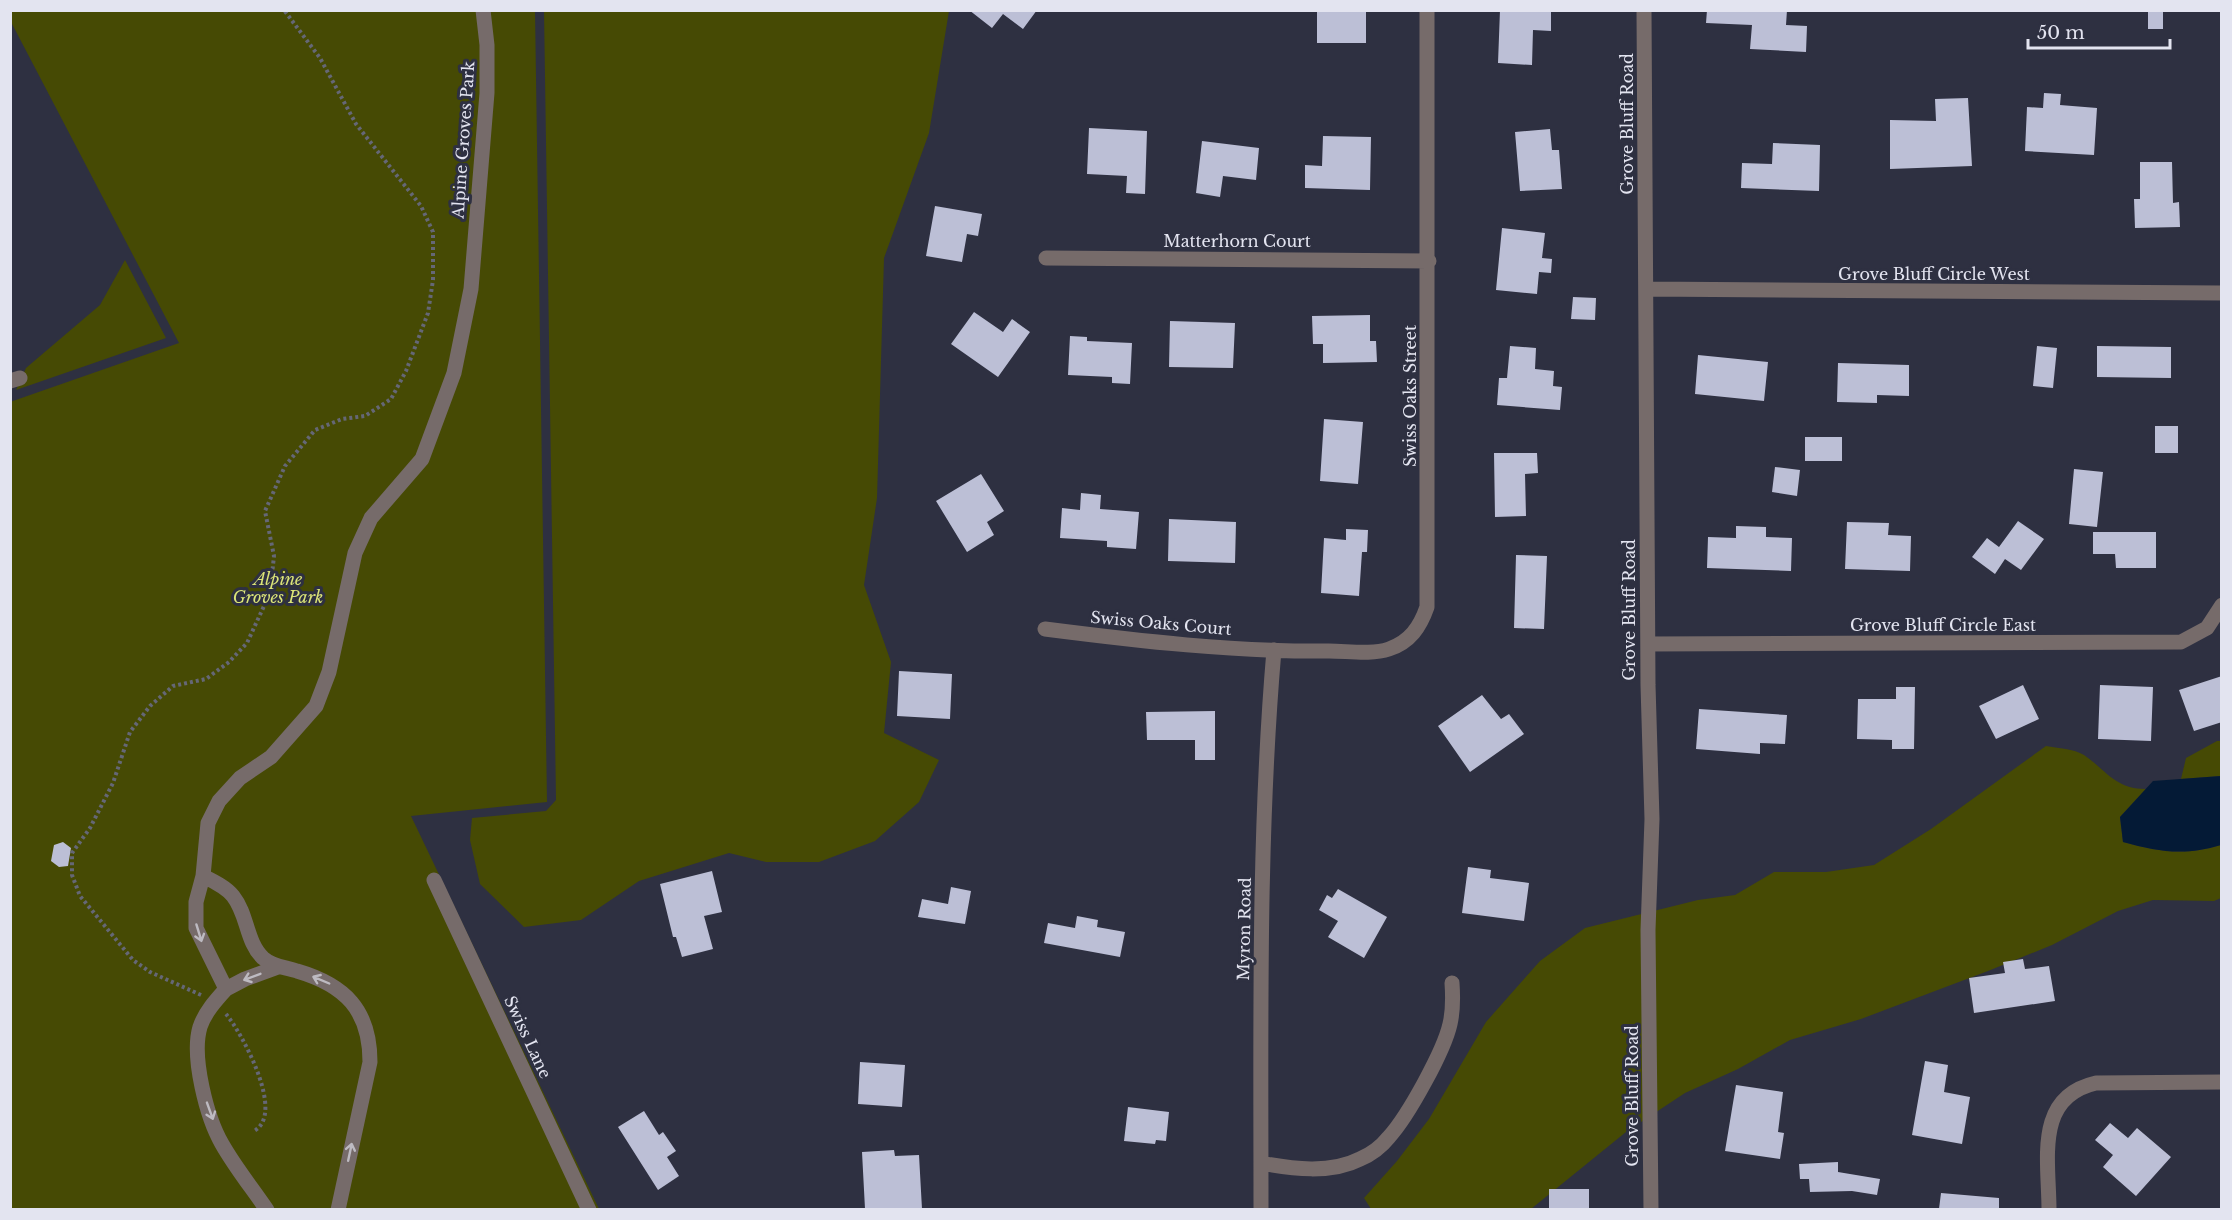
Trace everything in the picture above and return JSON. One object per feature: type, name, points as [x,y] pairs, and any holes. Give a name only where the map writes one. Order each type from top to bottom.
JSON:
[{"type":"street","name":"Alpine Groves Park","points":[[226,989],[196,928],[196,902],[203,876],[208,823],[219,801],[240,778],[271,757],[316,706],[329,672],[355,553],[370,518],[422,459],[454,373],[471,289],[485,114],[487,45],[483,10]]},
{"type":"street","name":"Swiss Oaks Street","points":[[1274,650],[1387,650],[1401,644],[1422,621],[1427,607],[1429,261],[1427,10]]},
{"type":"street","name":"Grove Bluff Road","points":[[1644,10],[1648,644],[1652,819],[1648,930],[1651,1209]]},
{"type":"street","name":"Matterhorn Court","points":[[1046,258],[1429,261]]},
{"type":"street","name":"Grove Bluff Circle West","points":[[1646,289],[2222,293]]},
{"type":"street","name":"Grove Bluff Circle East","points":[[1648,644],[2181,642],[2207,628],[2222,605]]},
{"type":"street","name":"Swiss Oaks Court","points":[[1046,629],[1151,642],[1274,650]]},
{"type":"street","name":"Myron Road","points":[[1261,1209],[1261,926],[1267,735],[1274,650]]},
{"type":"street","points":[[203,876],[233,895],[243,912],[255,949],[264,959],[279,967],[298,971],[336,986],[357,1009],[370,1041],[370,1062],[338,1209]]},
{"type":"street","name":"Swiss Lane","points":[[434,880],[589,1209]]},
{"type":"street","points":[[267,1209],[221,1143],[204,1095],[198,1054],[200,1028],[213,1002],[226,989],[244,979],[279,967]]},
{"type":"street","points":[[1261,1163],[1315,1168],[1358,1161],[1376,1150],[1396,1127],[1442,1046],[1452,1015],[1452,983]]},
{"type":"street","points":[[2049,1209],[2051,1118],[2069,1094],[2082,1086],[2096,1083],[2222,1082]]},
{"type":"path","points":[[254,1131],[262,1126],[264,1120],[264,1096],[257,1067],[237,1028],[213,1002],[150,972],[133,960],[80,896],[72,875],[72,853],[90,828],[113,783],[130,732],[150,706],[173,686],[206,678],[229,662],[247,642],[270,593],[274,556],[265,511],[285,466],[315,430],[342,418],[365,416],[391,399],[406,371],[428,314],[434,280],[433,232],[421,206],[356,124],[320,58],[284,10]]},
{"type":"green space","name":"Alpine Groves Park","points":[[11,11],[535,11],[547,802],[411,816],[599,1209],[11,1209],[10,402],[179,343],[11,22]]},
{"type":"green space","points":[[544,11],[949,11],[929,133],[884,258],[877,498],[864,585],[891,662],[884,733],[939,760],[919,802],[875,841],[819,862],[766,862],[729,853],[639,881],[581,920],[524,927],[480,884],[470,840],[472,818],[546,811],[556,800]]},
{"type":"green space","points":[[125,260],[166,338],[16,390],[26,368],[100,305]]},
{"type":"green space","points":[[2221,741],[2221,776],[2181,779],[2186,758]]},
{"type":"green space","points":[[2046,746],[2080,753],[2126,786],[2146,789],[2120,817],[2123,842],[2148,848],[2184,852],[2221,845],[2221,898],[2214,901],[2153,900],[2118,911],[2052,945],[1988,971],[1861,1019],[1790,1040],[1738,1069],[1685,1093],[1626,1132],[1531,1209],[1371,1209],[1364,1198],[1397,1161],[1429,1119],[1486,1022],[1540,961],[1585,928],[1698,900],[1735,895],[1774,872],[1826,872],[1874,865],[1931,829]]},
{"type":"water","points":[[2221,776],[2221,845],[2184,852],[2148,848],[2123,842],[2120,817],[2153,781]]},
{"type":"building","points":[[969,10],[1037,10],[1023,29],[1003,14],[992,28]]},
{"type":"building","points":[[1317,10],[1366,10],[1366,43],[1317,43]]},
{"type":"building","points":[[1500,10],[1551,10],[1551,31],[1533,30],[1532,65],[1498,63]]},
{"type":"building","points":[[1707,10],[1787,10],[1786,25],[1807,26],[1806,52],[1750,49],[1752,25],[1706,23]]},
{"type":"building","points":[[2148,10],[2163,10],[2163,29],[2148,29]]},
{"type":"building","points":[[2044,93],[2061,94],[2060,105],[2097,108],[2094,155],[2025,151],[2027,107],[2043,108]]},
{"type":"building","points":[[1968,98],[1972,166],[1890,169],[1890,120],[1936,121],[1935,99]]},
{"type":"building","points":[[1089,128],[1147,131],[1145,194],[1126,193],[1127,176],[1087,174]]},
{"type":"building","points":[[1550,129],[1552,150],[1559,150],[1562,189],[1520,191],[1515,132]]},
{"type":"building","points":[[1323,136],[1371,137],[1370,190],[1305,188],[1305,165],[1322,166]]},
{"type":"building","points":[[1202,141],[1259,148],[1256,180],[1223,176],[1220,197],[1196,193]]},
{"type":"building","points":[[1773,143],[1820,145],[1819,191],[1741,188],[1742,163],[1772,164]]},
{"type":"building","points":[[2140,162],[2172,162],[2173,203],[2179,202],[2180,227],[2135,228],[2134,199],[2140,199]]},
{"type":"building","points":[[935,206],[982,214],[978,236],[967,234],[962,262],[926,256]]},
{"type":"building","points":[[1502,228],[1545,233],[1542,258],[1552,259],[1551,273],[1539,272],[1537,294],[1496,290]]},
{"type":"building","points":[[1573,297],[1596,298],[1595,320],[1571,319]]},
{"type":"building","points":[[974,312],[1003,332],[1012,319],[1030,332],[998,377],[951,344]]},
{"type":"building","points":[[1370,315],[1370,341],[1376,341],[1377,362],[1323,363],[1323,344],[1313,344],[1312,316]]},
{"type":"building","points":[[1170,321],[1235,323],[1233,368],[1169,367]]},
{"type":"building","points":[[1070,336],[1087,337],[1087,341],[1132,343],[1130,384],[1112,383],[1112,377],[1068,375]]},
{"type":"building","points":[[1510,346],[1536,348],[1535,369],[1554,371],[1553,386],[1562,387],[1560,410],[1497,405],[1499,378],[1507,378]]},
{"type":"building","points":[[2037,346],[2057,348],[2053,388],[2033,386]]},
{"type":"building","points":[[2097,346],[2171,347],[2171,378],[2097,377]]},
{"type":"building","points":[[1698,355],[1768,362],[1764,401],[1695,394]]},
{"type":"building","points":[[1838,363],[1909,365],[1909,396],[1877,395],[1877,403],[1837,402]]},
{"type":"building","points":[[1324,419],[1363,422],[1358,484],[1320,481]]},
{"type":"building","points":[[2155,426],[2178,426],[2178,453],[2155,453]]},
{"type":"building","points":[[1805,437],[1842,437],[1842,461],[1805,461]]},
{"type":"building","points":[[1494,453],[1537,453],[1538,473],[1525,474],[1526,516],[1495,517]]},
{"type":"building","points":[[1775,467],[1800,470],[1797,496],[1772,492]]},
{"type":"building","points":[[2074,469],[2103,472],[2097,527],[2069,524]]},
{"type":"building","points":[[981,474],[1004,511],[987,522],[994,535],[967,552],[936,501]]},
{"type":"building","points":[[1081,493],[1101,495],[1100,509],[1139,512],[1136,549],[1107,547],[1107,541],[1060,538],[1062,508],[1080,510]]},
{"type":"building","points":[[1169,519],[1236,522],[1235,563],[1168,561]]},
{"type":"building","points":[[2018,521],[2044,539],[2021,570],[2005,559],[1995,574],[1972,557],[1987,538],[1999,547]]},
{"type":"building","points":[[1847,522],[1889,523],[1888,535],[1911,536],[1910,571],[1845,569]]},
{"type":"building","points":[[1736,526],[1766,527],[1766,537],[1792,538],[1791,571],[1707,568],[1708,537],[1736,538]]},
{"type":"building","points":[[1346,529],[1368,530],[1367,552],[1362,552],[1359,596],[1321,593],[1324,538],[1346,540]]},
{"type":"building","points":[[2093,532],[2156,532],[2156,568],[2116,568],[2115,554],[2093,554]]},
{"type":"building","points":[[1516,555],[1547,556],[1544,629],[1514,628]]},
{"type":"building","points":[[899,671],[952,674],[950,719],[897,716]]},
{"type":"building","points":[[2222,676],[2222,722],[2194,731],[2179,690]]},
{"type":"building","points":[[2023,685],[2039,719],[1996,739],[1979,706]]},
{"type":"building","points":[[2100,685],[2153,687],[2151,741],[2098,739]]},
{"type":"building","points":[[1896,687],[1915,687],[1914,749],[1892,749],[1892,740],[1857,739],[1858,699],[1896,699]]},
{"type":"building","points":[[1482,695],[1501,719],[1509,714],[1524,734],[1470,772],[1438,726]]},
{"type":"building","points":[[1699,709],[1787,715],[1785,744],[1760,743],[1760,754],[1696,749]]},
{"type":"building","points":[[1215,711],[1215,760],[1195,760],[1195,740],[1147,740],[1146,712]]},
{"type":"building","points":[[63,842],[71,848],[68,866],[59,867],[51,861],[54,845]]},
{"type":"building","points":[[1468,867],[1491,870],[1490,878],[1529,883],[1524,921],[1462,913]]},
{"type":"building","points":[[712,871],[722,912],[704,916],[713,949],[682,957],[676,937],[673,937],[660,884]]},
{"type":"building","points":[[951,887],[971,891],[965,924],[918,917],[922,899],[948,904]]},
{"type":"building","points":[[1338,889],[1387,917],[1364,958],[1328,937],[1338,921],[1319,910],[1327,895],[1332,898]]},
{"type":"building","points":[[1077,916],[1098,920],[1097,927],[1125,932],[1120,957],[1044,943],[1048,923],[1075,928]]},
{"type":"building","points":[[2023,959],[2025,969],[2049,966],[2055,1001],[1974,1013],[1969,978],[2005,973],[2003,962]]},
{"type":"building","points":[[1925,1061],[1948,1065],[1944,1092],[1970,1097],[1962,1144],[1912,1135]]},
{"type":"building","points":[[860,1062],[905,1065],[902,1107],[858,1104]]},
{"type":"building","points":[[1736,1085],[1783,1092],[1778,1132],[1784,1133],[1780,1159],[1725,1151]]},
{"type":"building","points":[[1128,1107],[1169,1112],[1166,1141],[1156,1140],[1155,1144],[1124,1141]]},
{"type":"building","points":[[644,1111],[659,1135],[663,1132],[676,1151],[667,1157],[679,1176],[658,1190],[618,1127]]},
{"type":"building","points":[[2110,1123],[2128,1138],[2137,1128],[2171,1157],[2136,1196],[2103,1167],[2113,1155],[2095,1140]]},
{"type":"building","points":[[894,1150],[895,1156],[919,1155],[922,1209],[865,1209],[862,1152]]},
{"type":"building","points":[[1838,1162],[1838,1172],[1880,1179],[1877,1195],[1852,1191],[1810,1192],[1809,1179],[1800,1179],[1799,1164]]},
{"type":"building","points":[[1549,1189],[1589,1189],[1589,1209],[1549,1209]]},
{"type":"building","points":[[1941,1193],[1999,1198],[1999,1209],[1939,1209]]}]
